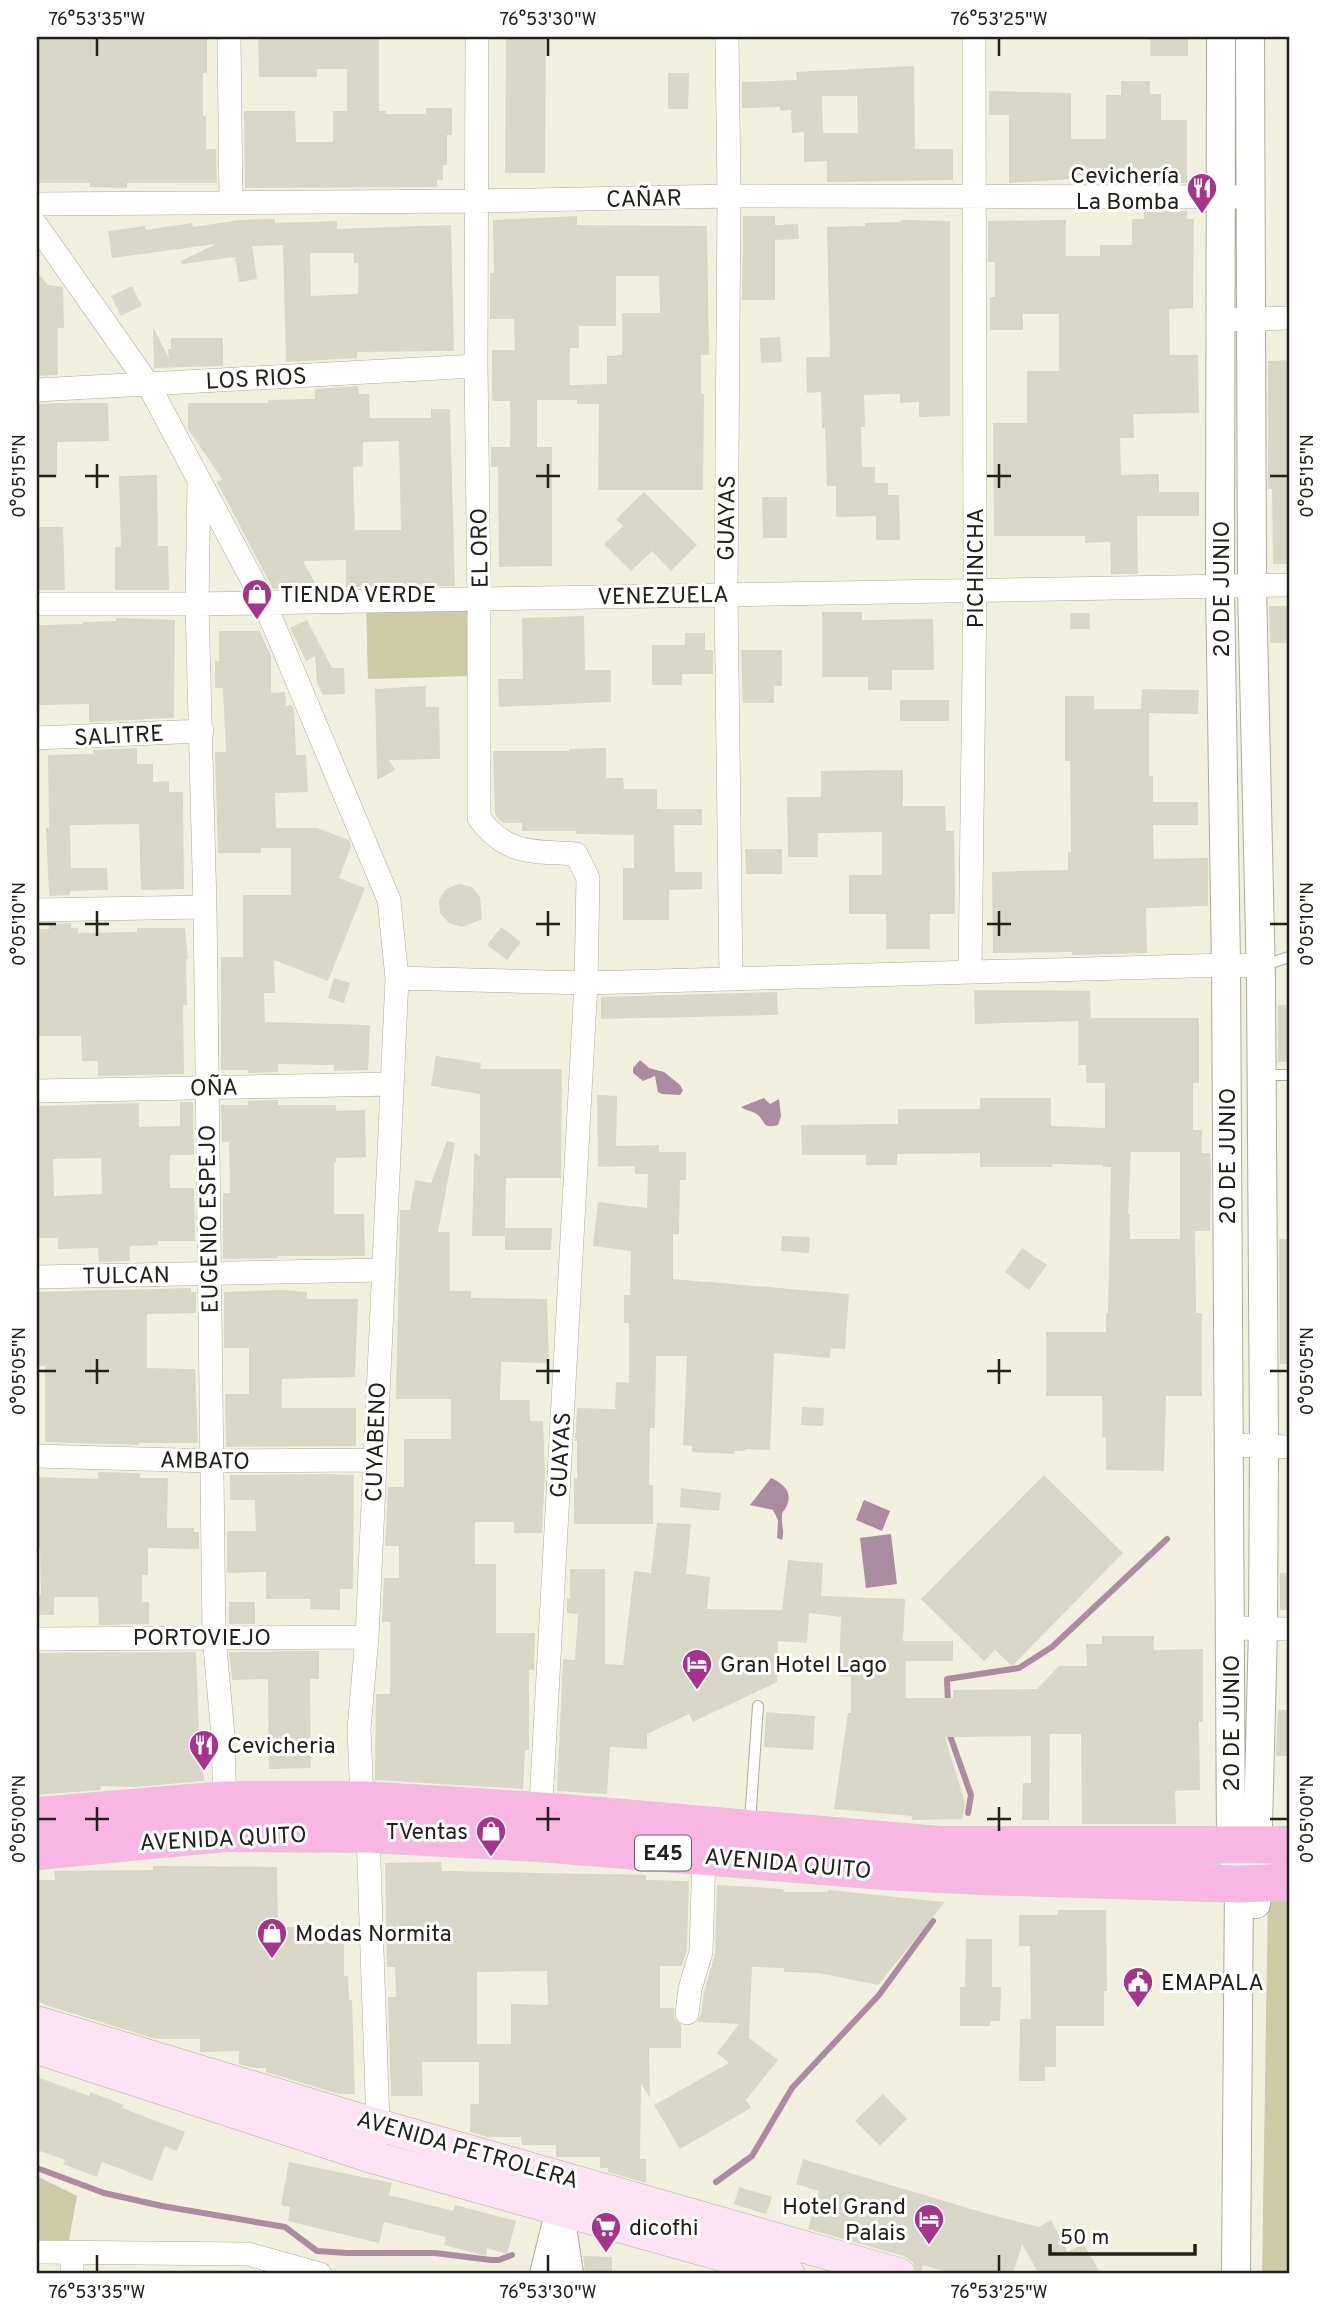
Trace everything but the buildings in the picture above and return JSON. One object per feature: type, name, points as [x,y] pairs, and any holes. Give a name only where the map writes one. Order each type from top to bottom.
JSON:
[{"type":"highway","name":"AVENIDA QUITO","points":[[37,1816],[365,1817],[540,1827],[750,1829],[940,1845],[1259,1845]]},
{"type":"highway","name":"AVENIDA QUITO","points":[[37,1851],[225,1817]]},
{"type":"highway","name":"AVENIDA QUITO","points":[[540,1827],[704,1856],[966,1876],[1261,1883]]},
{"type":"main road","name":"AVENIDA PETROLERA","points":[[37,2022],[378,2125],[899,2274]]},
{"type":"main road","name":"AVENIDA PETROLERA","points":[[37,2048],[372,2157],[789,2274]]},
{"type":"street","points":[[229,37],[231,201]]},
{"type":"street","name":"EL ORO","points":[[477,37],[479,818],[489,831],[518,850],[576,854],[588,878],[586,983]]},
{"type":"street","name":"GUAYAS","points":[[727,37],[729,196],[726,594],[731,979]]},
{"type":"street","name":"PICHINCHA","points":[[971,972],[975,591],[974,37]]},
{"type":"street","name":"20 DE JUNIO","points":[[1221,37],[1220,587],[1226,965],[1230,1628],[1259,1845],[1261,1883],[1252,2274]]},
{"type":"street","name":"20 DE JUNIO","points":[[1250,37],[1252,586],[1261,1076],[1277,1447],[1276,1629],[1259,1845]]},
{"type":"street","name":"CAÑAR","points":[[37,204],[729,196],[1252,197]]},
{"type":"street","name":"CUYABENO","points":[[37,226],[148,384],[264,602],[389,900],[397,978],[367,1637],[359,1729],[378,2125],[372,2157]]},
{"type":"street","points":[[1221,320],[1250,321],[1289,317]]},
{"type":"street","name":"LOS RIOS","points":[[37,390],[476,366]]},
{"type":"street","name":"EUGENIO ESPEJO","points":[[199,481],[197,604],[202,731],[215,1637],[223,1735],[225,1817]]},
{"type":"street","name":"VENEZUELA","points":[[37,604],[197,604],[1289,585]]},
{"type":"street","name":"SALITRE","points":[[37,738],[202,731]]},
{"type":"street","points":[[37,910],[205,907]]},
{"type":"street","points":[[397,978],[586,983],[1260,966]]},
{"type":"street","name":"GUAYAS","points":[[540,1827],[586,983]]},
{"type":"street","name":"OÑA","points":[[37,1091],[392,1084]]},
{"type":"street","name":"TULCAN","points":[[37,1277],[383,1270]]},
{"type":"street","points":[[1230,1445],[1277,1447]]},
{"type":"street","name":"AMBATO","points":[[37,1455],[212,1461],[374,1460]]},
{"type":"street","points":[[1230,1628],[1276,1629]]},
{"type":"street","name":"PORTOVIEJO","points":[[37,1639],[367,1637]]},
{"type":"street","points":[[687,2013],[690,1989],[701,1952],[704,1856]]},
{"type":"street","name":"20 DE JUNIO","points":[[1236,2274],[1261,1883]]},
{"type":"street","points":[[544,2274],[567,2178]]},
{"type":"street","points":[[560,2209],[569,2274]]},
{"type":"street","points":[[37,2252],[72,2263],[247,2264],[320,2274]]},
{"type":"lane","points":[[1260,966],[1289,957]]},
{"type":"lane","points":[[1261,1076],[1289,1075]]},
{"type":"lane","points":[[750,1829],[758,1706]]},
{"type":"shaded area","points":[[470,604],[472,676],[368,679],[366,607]]},
{"type":"shaded area","points":[[640,1060],[649,1068],[664,1072],[679,1084],[683,1090],[680,1095],[662,1094],[658,1092],[655,1076],[643,1081],[633,1073],[633,1068]]},
{"type":"shaded area","points":[[764,1098],[770,1104],[779,1099],[781,1116],[778,1125],[767,1125],[756,1114],[741,1107]]},
{"type":"shaded area","points":[[771,1478],[782,1485],[789,1496],[782,1514],[782,1540],[777,1538],[778,1520],[773,1510],[750,1505]]},
{"type":"shaded area","points":[[864,1500],[890,1511],[882,1531],[856,1520]]},
{"type":"shaded area","points":[[891,1534],[897,1584],[866,1588],[860,1538]]},
{"type":"shaded area","points":[[1268,1895],[1289,1895],[1289,2274],[1262,2274]]},
{"type":"shaded area","points":[[37,2176],[77,2196],[69,2240],[37,2240]]},
{"type":"waterway","points":[[948,1705],[947,1679],[1019,1668],[1052,1647],[1167,1539]]},
{"type":"waterway","points":[[948,1730],[971,1795],[968,1813]]},
{"type":"waterway","points":[[716,2182],[752,2156],[792,2088],[879,1995],[933,1921]]},
{"type":"waterway","points":[[37,2168],[104,2193],[285,2227],[317,2251],[435,2253],[491,2260],[512,2255]]},
{"type":"place","name":"Cevichería La Bomba","points":[[1202,215]]},
{"type":"place","name":"TIENDA VERDE","points":[[257,621]]},
{"type":"place","name":"Gran Hotel Lago","points":[[697,1691]]},
{"type":"place","name":"Cevicheria","points":[[204,1772]]},
{"type":"place","name":"TVentas","points":[[491,1858]]},
{"type":"place","name":"Modas Normita","points":[[272,1960]]},
{"type":"place","name":"EMAPALA","points":[[1138,2009]]},
{"type":"place","name":"Hotel Grand Palais","points":[[929,2246]]},
{"type":"place","name":"dicofhi","points":[[606,2254]]}]
